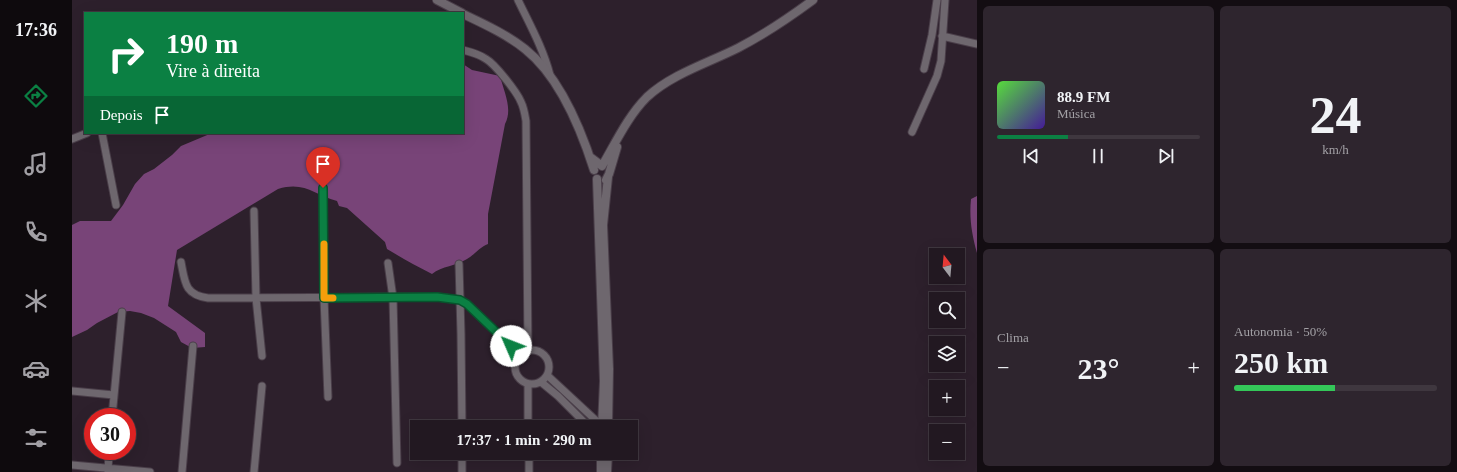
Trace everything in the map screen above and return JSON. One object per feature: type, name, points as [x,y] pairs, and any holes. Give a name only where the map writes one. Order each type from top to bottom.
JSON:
[{"type":"street","points":[[437,0],[460,12]]},
{"type":"street","points":[[518,0],[545,56],[550,75]]},
{"type":"street","points":[[604,420],[597,180],[594,175],[630,116],[647,98],[668,81],[751,41],[814,0]]},
{"type":"street","points":[[924,69],[932,35],[937,0]]},
{"type":"street","points":[[912,132],[937,76],[941,61],[945,0]]},
{"type":"street","points":[[464,14],[517,43],[533,56],[550,75],[563,95],[590,157],[598,168]]},
{"type":"street","points":[[942,36],[977,44]]},
{"type":"street","points":[[464,50],[487,59],[494,66],[517,96],[524,111],[526,121],[528,350]]},
{"type":"street","points":[[605,420],[609,369],[603,225],[608,174],[621,133]]},
{"type":"street","points":[[72,139],[84,134]]},
{"type":"street","points":[[102,134],[116,205]]},
{"type":"street","points":[[597,180],[603,181],[608,174],[607,168],[598,168]]},
{"type":"street","points":[[323,188],[324,298],[328,397]]},
{"type":"street","points":[[254,211],[256,298],[262,356]]},
{"type":"street","points":[[181,262],[185,282],[189,290],[194,294],[208,298],[437,297],[460,300],[473,309],[520,355]]},
{"type":"street","points":[[388,263],[393,298],[397,464]]},
{"type":"street","points":[[459,264],[462,420]]},
{"type":"street","points":[[113,408],[122,312]]},
{"type":"street","points":[[182,472],[193,346]]},
{"type":"street","points":[[528,350],[537,350],[545,355],[549,363],[550,367],[548,376],[537,384],[528,384],[520,380],[516,372],[515,363],[520,355],[528,350]]},
{"type":"street","points":[[548,376],[596,420]]},
{"type":"street","points":[[541,382],[558,396],[582,420]]},
{"type":"street","points":[[528,384],[528,420]]},
{"type":"street","points":[[254,472],[262,386]]},
{"type":"street","points":[[72,391],[114,395]]},
{"type":"street","points":[[558,396],[564,391]]},
{"type":"street","points":[[108,470],[109,460]]},
{"type":"street","points":[[462,460],[462,472]]},
{"type":"street","points":[[529,460],[529,472]]},
{"type":"street","points":[[601,460],[601,472]]},
{"type":"street","points":[[607,472],[608,460]]},
{"type":"street","points":[[72,465],[108,470],[150,472]]},
{"type":"shaded area","points":[[464,65],[472,70],[500,76],[508,106],[507,118],[488,214],[488,244],[463,261],[440,269],[432,274],[387,249],[385,242],[347,208],[339,206],[337,201],[302,188],[287,187],[278,189],[177,250],[168,306],[205,333],[205,347],[192,348],[181,342],[176,332],[154,318],[130,311],[118,312],[72,337],[72,225],[80,221],[111,221],[123,205],[135,184],[144,174],[154,169],[181,146],[210,134],[464,134]]},
{"type":"shaded area","points":[[977,196],[977,253],[972,233],[970,213],[971,199]]},
{"type":"slow traffic","points":[[324,244],[324,298],[333,298]]},
{"type":"route","points":[[323,188],[324,298],[437,297],[460,300],[467,304],[511,346]]}]
